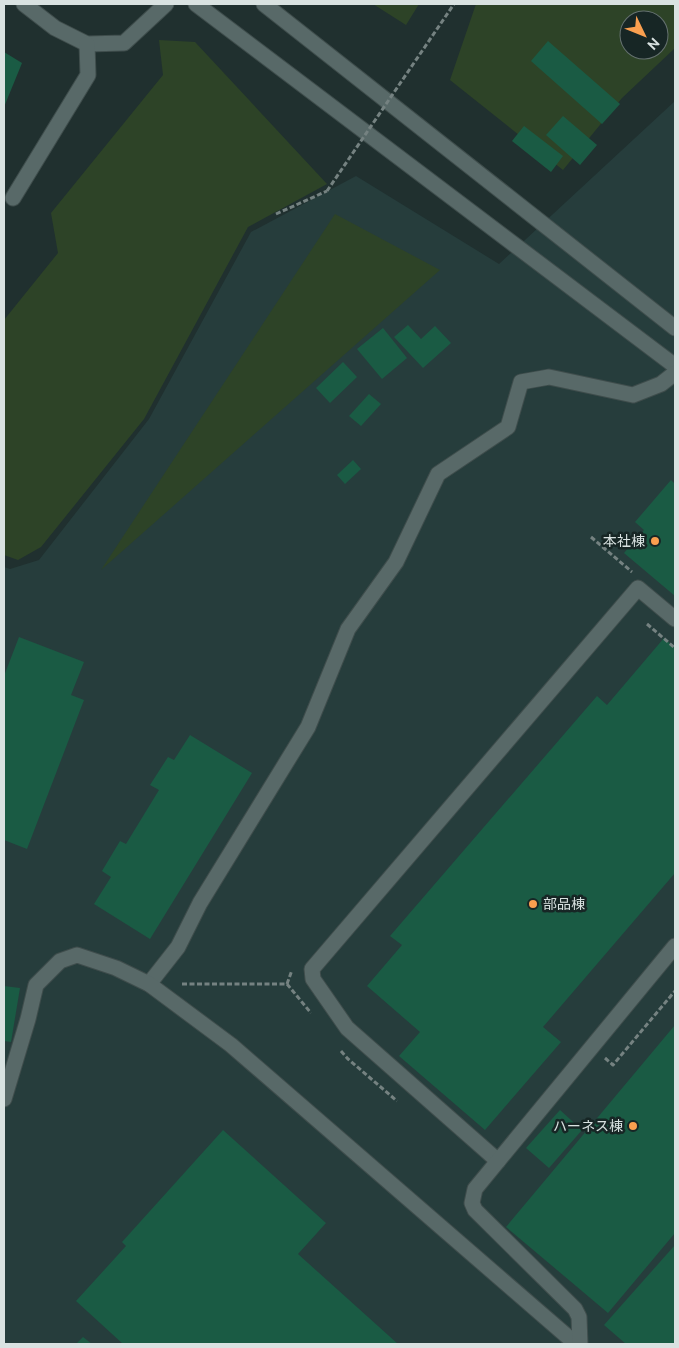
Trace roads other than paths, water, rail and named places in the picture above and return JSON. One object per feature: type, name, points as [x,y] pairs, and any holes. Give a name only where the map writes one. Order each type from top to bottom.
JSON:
[{"type":"street","points":[[24,4],[56,28],[87,44],[124,43],[166,4]]},
{"type":"street","points":[[196,4],[675,366]]},
{"type":"street","points":[[264,4],[675,328]]},
{"type":"street","points":[[13,198],[88,75],[87,44]]},
{"type":"street","points":[[150,984],[178,947],[200,903],[308,727],[348,629],[396,562],[438,474],[508,427],[521,382],[548,377],[633,395],[661,384],[675,373]]},
{"type":"street","points":[[498,1161],[347,1028],[313,979],[312,969],[638,588],[675,619]]},
{"type":"street","points":[[580,1344],[579,1317],[575,1309],[476,1210],[472,1203],[475,1189],[675,946]]},
{"type":"street","points":[[4,1099],[36,985],[60,961],[77,955],[116,968],[150,984],[231,1045],[576,1344]]},
{"type":"place","name":"本社棟","points":[[655,541]]},
{"type":"place","name":"部品棟","points":[[533,904]]},
{"type":"place","name":"ハーネス棟","points":[[633,1126]]}]
